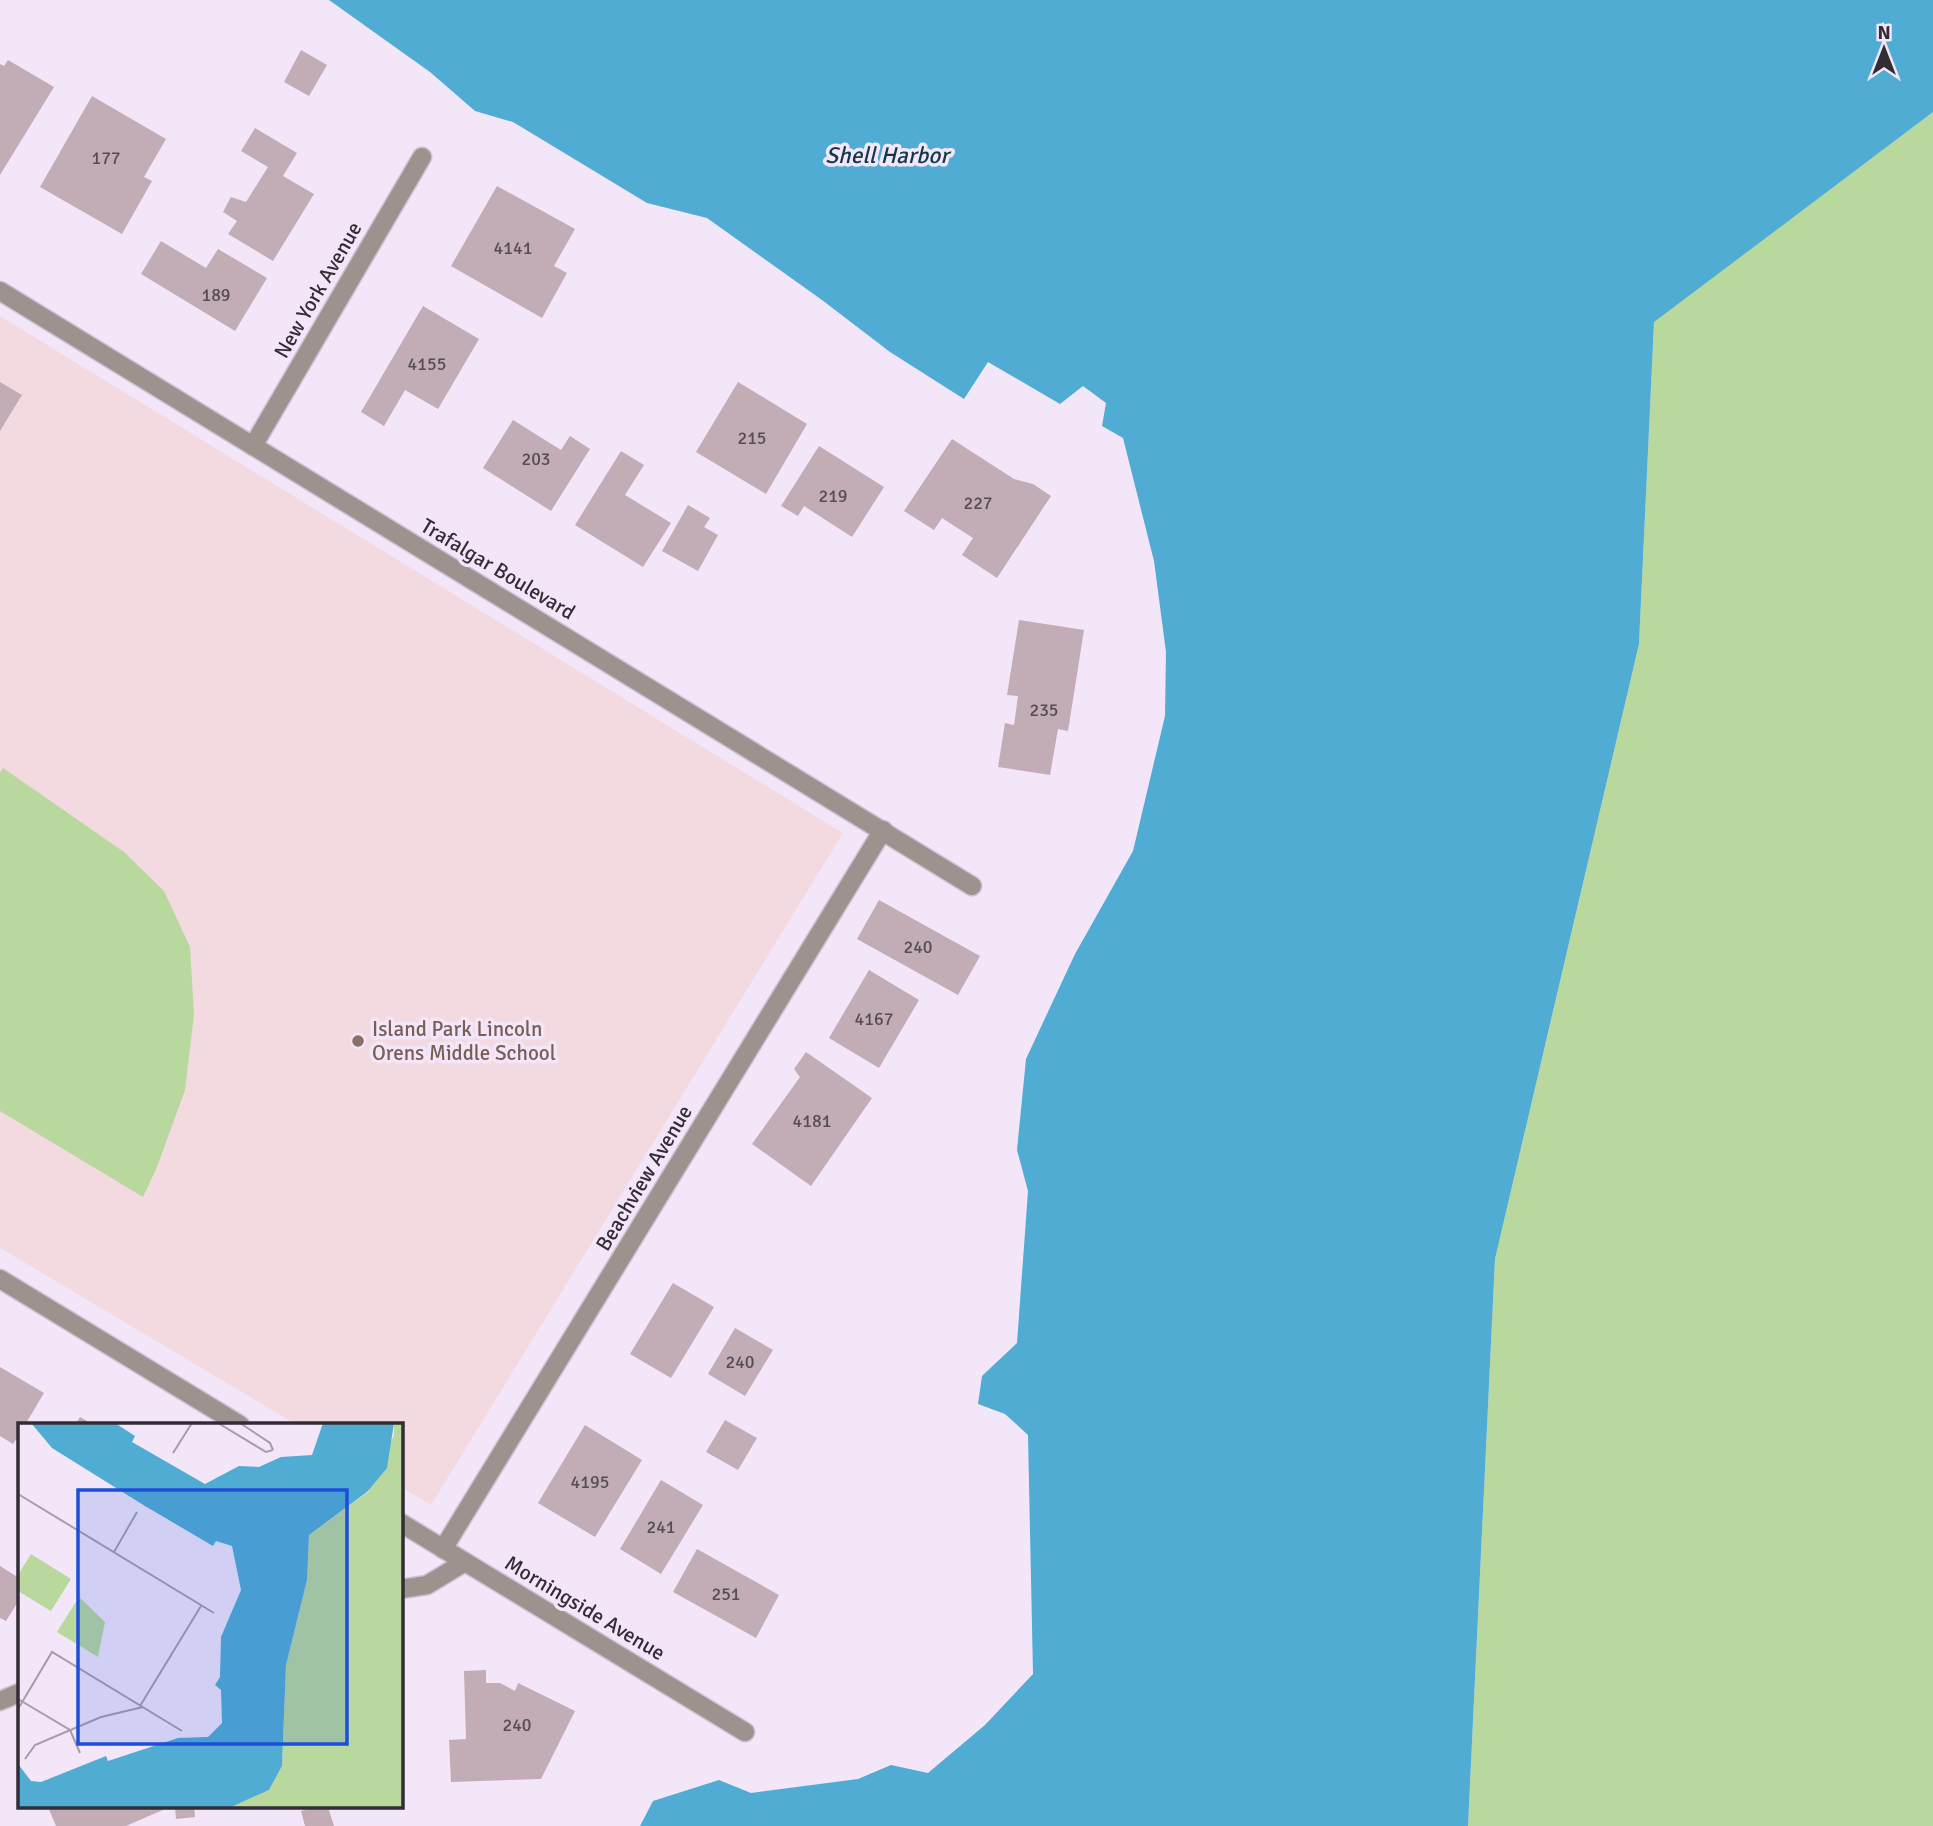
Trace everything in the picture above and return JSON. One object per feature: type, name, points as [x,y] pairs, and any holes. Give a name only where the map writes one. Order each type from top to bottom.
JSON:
[{"type":"street","name":"New York Avenue","points":[[253,446],[422,157]]},
{"type":"street","name":"Trafalgar Boulevard","points":[[0,291],[972,886]]},
{"type":"street","name":"Beachview Avenue","points":[[443,1549],[883,830]]},
{"type":"street","points":[[0,1279],[237,1423]]},
{"type":"street","name":"Morningside Avenue","points":[[402,1524],[745,1732]]},
{"type":"street","points":[[402,1589],[427,1584],[465,1562]]},
{"type":"street","points":[[0,1701],[18,1693]]},
{"type":"shaded area","name":"Island Park Lincoln Orens Middle School","points":[[0,316],[843,833],[431,1505],[402,1488],[402,1423],[294,1423],[0,1248]]},
{"type":"green space","points":[[1933,112],[1933,1826],[1468,1826],[1495,1259],[1639,644],[1654,321]]},
{"type":"green space","points":[[3,768],[124,852],[164,891],[190,947],[194,1015],[185,1090],[143,1197],[0,1111],[0,773]]},
{"type":"water","name":"Shell Harbor","points":[[329,0],[1933,0],[1933,112],[1654,322],[1639,644],[1495,1259],[1468,1826],[640,1826],[653,1801],[719,1780],[751,1793],[858,1779],[891,1765],[928,1773],[985,1725],[1033,1674],[1028,1435],[1005,1414],[978,1404],[982,1376],[1017,1343],[1028,1191],[1017,1150],[1026,1059],[1075,954],[1133,851],[1165,716],[1166,652],[1154,561],[1123,438],[1102,426],[1106,403],[1083,386],[1060,404],[988,362],[964,399],[890,352],[707,218],[647,203],[513,122],[475,111],[430,72]]},
{"type":"building","points":[[301,50],[327,65],[309,96],[284,82]]},
{"type":"building","points":[[8,60],[54,87],[0,175],[0,64],[4,66]]},
{"type":"building","points":[[92,96],[166,139],[144,177],[152,181],[122,234],[40,187]]},
{"type":"building","points":[[255,128],[297,153],[283,176],[314,194],[273,261],[228,234],[237,221],[223,212],[231,197],[246,202],[268,167],[241,151]]},
{"type":"building","points":[[497,186],[575,229],[554,266],[567,273],[542,318],[451,266]]},
{"type":"building","points":[[161,241],[206,268],[218,249],[267,278],[235,331],[141,274]]},
{"type":"building","points":[[423,306],[479,339],[438,409],[405,390],[384,426],[361,412]]},
{"type":"building","points":[[0,382],[22,395],[0,431]]},
{"type":"building","points":[[738,382],[807,424],[766,494],[696,452]]},
{"type":"building","points":[[513,420],[561,450],[570,436],[590,449],[551,511],[483,468]]},
{"type":"building","points":[[952,439],[1014,479],[1033,484],[1051,496],[997,578],[962,555],[973,538],[942,518],[934,530],[904,511]]},
{"type":"building","points":[[819,446],[884,487],[852,537],[804,506],[798,516],[781,506]]},
{"type":"building","points":[[621,451],[644,465],[625,495],[671,523],[643,567],[575,525]]},
{"type":"building","points":[[688,505],[710,518],[704,527],[718,535],[698,571],[662,551]]},
{"type":"building","points":[[1019,620],[1084,630],[1068,731],[1058,729],[1050,775],[998,767],[1005,723],[1014,725],[1018,696],[1007,695]]},
{"type":"building","points":[[879,900],[980,956],[958,995],[857,939]]},
{"type":"building","points":[[869,970],[919,1000],[879,1068],[829,1038]]},
{"type":"building","points":[[806,1052],[872,1098],[811,1186],[752,1144],[800,1077],[794,1069]]},
{"type":"building","points":[[673,1283],[714,1307],[671,1378],[630,1354]]},
{"type":"building","points":[[735,1328],[773,1350],[745,1396],[708,1374]]},
{"type":"building","points":[[0,1367],[44,1393],[26,1423],[18,1423],[18,1436],[13,1444],[0,1436]]},
{"type":"building","points":[[80,1417],[90,1423],[76,1423]]},
{"type":"building","points":[[725,1420],[757,1438],[738,1470],[706,1452]]},
{"type":"building","points":[[585,1425],[642,1460],[595,1537],[538,1503]]},
{"type":"building","points":[[661,1480],[703,1505],[661,1574],[620,1549]]},
{"type":"building","points":[[697,1549],[779,1595],[756,1638],[673,1592]]},
{"type":"building","points":[[0,1566],[18,1577],[18,1602],[6,1621],[0,1618]]},
{"type":"building","points":[[486,1670],[486,1683],[500,1683],[515,1691],[518,1683],[575,1711],[541,1779],[451,1782],[449,1740],[466,1739],[464,1671]]},
{"type":"building","points":[[48,1808],[165,1809],[126,1826],[56,1826]]},
{"type":"building","points":[[175,1808],[194,1808],[195,1817],[176,1819]]},
{"type":"building","points":[[328,1808],[334,1826],[305,1826],[301,1811]]},
{"type":"place","name":"Island Park Lincoln Orens Middle School","points":[[358,1041]]}]
